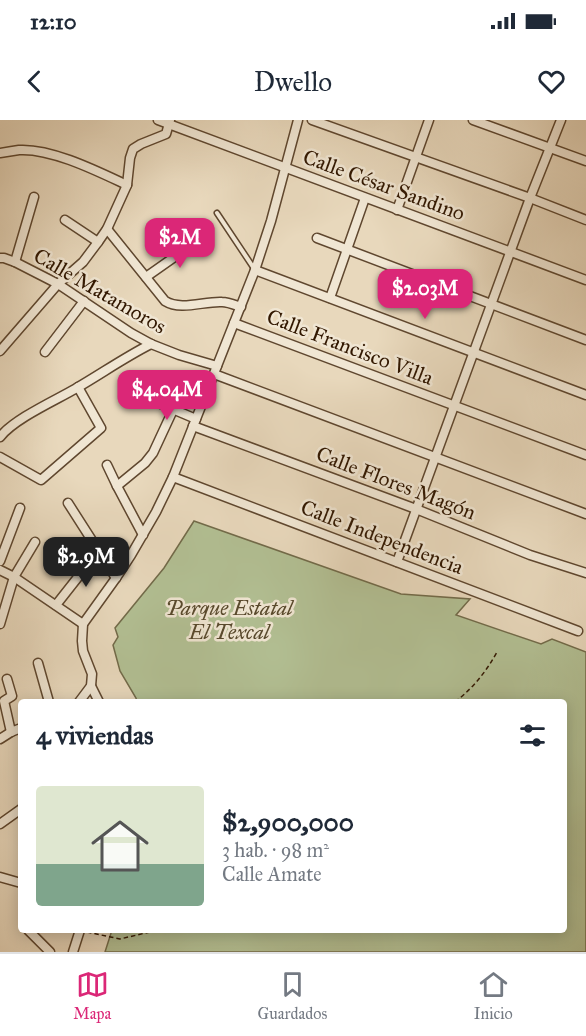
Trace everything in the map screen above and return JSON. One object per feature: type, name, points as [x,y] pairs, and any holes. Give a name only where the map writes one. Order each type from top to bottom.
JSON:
[{"type":"street","name":"Calle César Sandino","points":[[158,120],[170,122],[285,168],[586,280]]},
{"type":"street","points":[[98,699],[91,686],[92,674],[82,641],[82,624],[116,578],[143,535],[173,477],[255,270],[271,221],[298,120]]},
{"type":"street","points":[[312,120],[586,220]]},
{"type":"street","points":[[397,210],[429,120]]},
{"type":"street","points":[[473,120],[586,161]]},
{"type":"street","points":[[397,561],[530,198],[561,120]]},
{"type":"street","points":[[0,350],[58,284],[83,262],[98,243],[107,229],[126,185],[130,158],[134,149],[166,134],[170,122]]},
{"type":"street","points":[[0,153],[20,150],[62,158],[126,185]]},
{"type":"street","points":[[15,262],[34,196]]},
{"type":"street","points":[[330,298],[365,198]]},
{"type":"street","points":[[65,220],[98,243]]},
{"type":"street","points":[[107,229],[165,301],[182,305],[224,302],[241,307]]},
{"type":"street","points":[[317,238],[586,340]]},
{"type":"street","points":[[146,277],[200,239]]},
{"type":"street","name":"Calle Matamoros","points":[[0,258],[15,262],[58,284],[131,333],[152,344],[435,458],[586,514]]},
{"type":"street","points":[[255,270],[586,394]]},
{"type":"street","points":[[45,352],[84,301]]},
{"type":"street","name":"Calle Francisco Villa","points":[[234,322],[586,455]]},
{"type":"street","points":[[1,434],[20,420],[132,353],[152,344]]},
{"type":"street","points":[[0,457],[41,480],[101,428],[78,387]]},
{"type":"street","name":"Calle Flores Magón","points":[[149,399],[195,423],[530,555],[586,573]]},
{"type":"street","points":[[117,486],[145,464],[153,453],[173,410]]},
{"type":"street","points":[[107,465],[143,535]]},
{"type":"street","name":"Calle Independencia","points":[[173,477],[578,631]]},
{"type":"street","points":[[68,503],[116,578]]},
{"type":"street","points":[[0,561],[20,508]]},
{"type":"street","points":[[1,620],[14,577],[35,542]]},
{"type":"street","points":[[56,605],[82,572],[102,555]]},
{"type":"street","points":[[0,570],[14,577],[82,624]]},
{"type":"street","points":[[38,663],[48,699]]},
{"type":"street","points":[[7,679],[12,696],[4,701],[11,732]]},
{"type":"street","points":[[81,699],[91,686]]},
{"type":"street","points":[[0,739],[18,729]]},
{"type":"street","points":[[0,824],[18,811]]},
{"type":"street","points":[[0,877],[18,882]]},
{"type":"street","points":[[31,933],[50,952]]},
{"type":"street","points":[[74,952],[79,933]]},
{"type":"lane","points":[[217,213],[255,270]]},
{"type":"path","points":[[459,699],[483,675],[497,652]]},
{"type":"path","points":[[93,933],[120,939],[145,933]]},
{"type":"green space","name":"Parque Estatal El Texcal","points":[[194,521],[401,594],[470,599],[456,615],[541,644],[552,639],[586,652],[586,952],[105,952],[111,933],[567,933],[567,699],[136,699],[120,671],[113,645],[118,637],[115,628],[164,568]]}]
